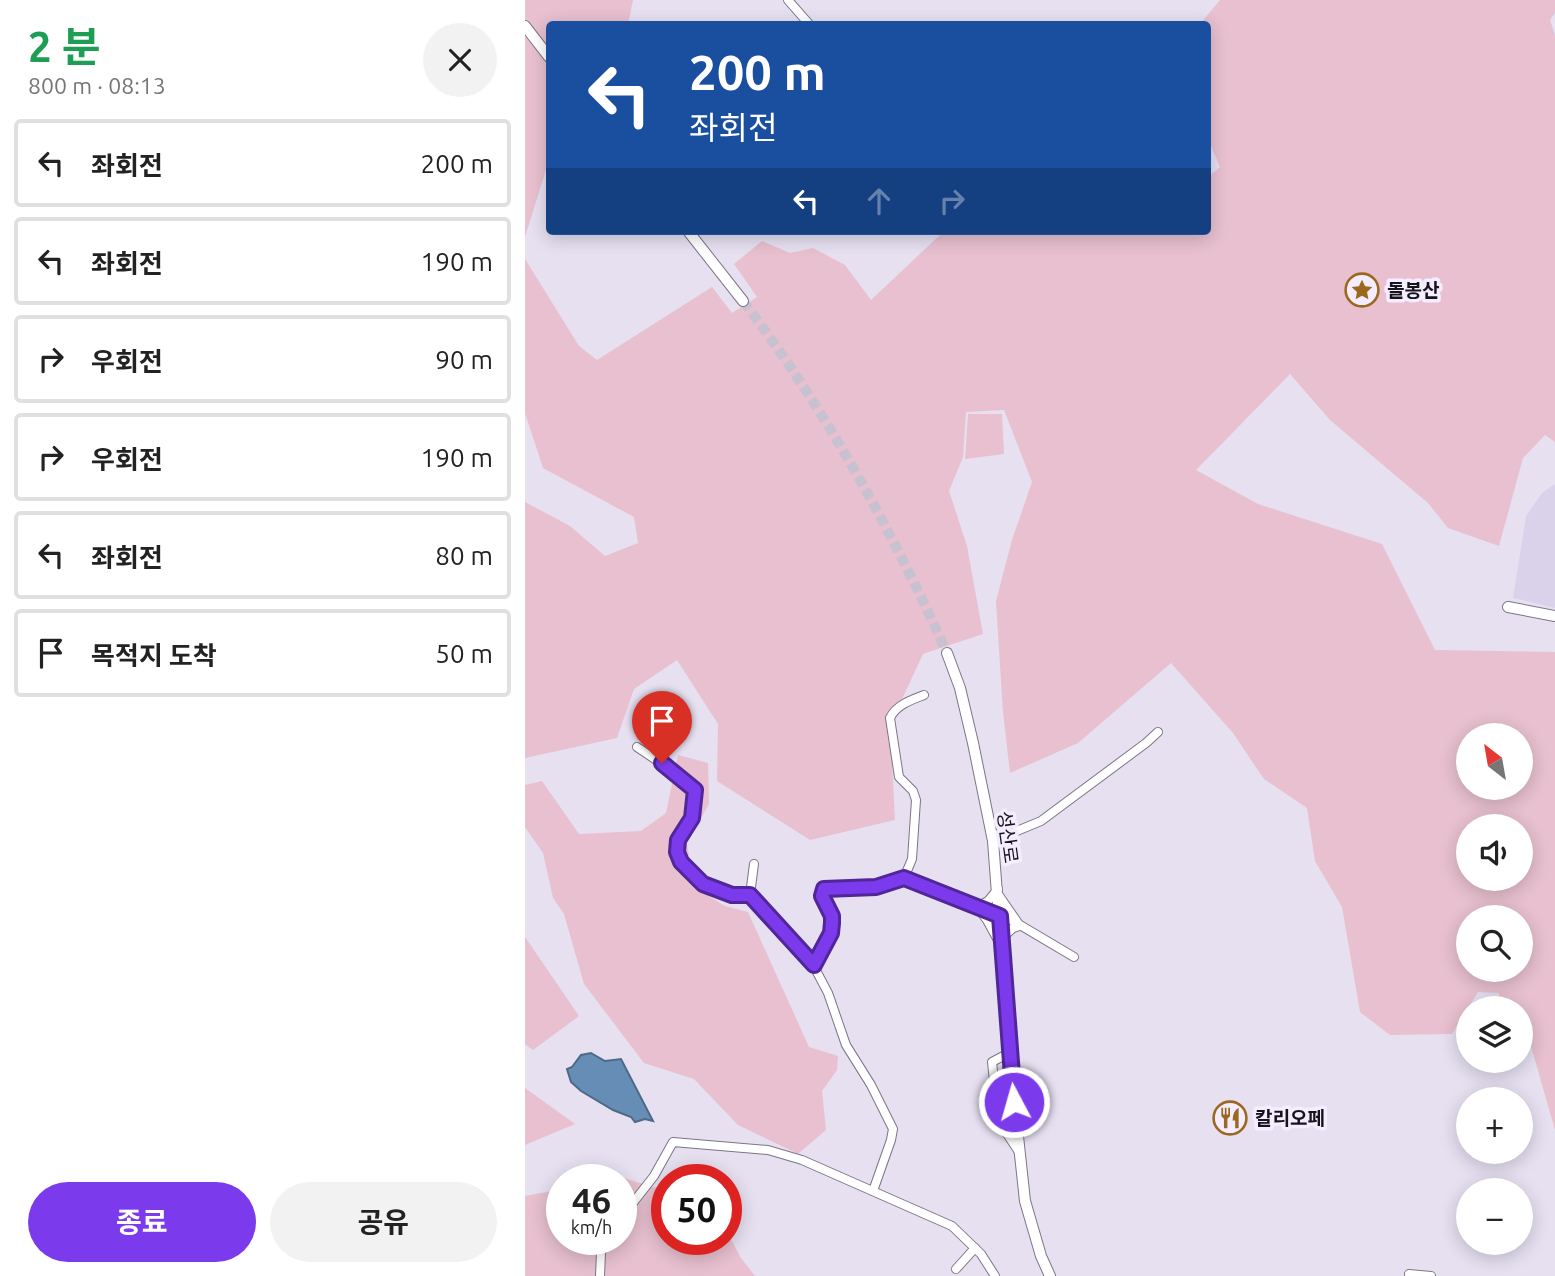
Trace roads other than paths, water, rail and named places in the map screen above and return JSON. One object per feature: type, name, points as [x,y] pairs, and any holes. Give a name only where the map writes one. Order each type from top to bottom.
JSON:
[{"type":"main road","points":[[525,26],[546,53]]},
{"type":"main road","points":[[691,235],[743,301]]},
{"type":"main road","points":[[1508,607],[1555,616]]},
{"type":"main road","name":"성산로","points":[[947,653],[960,688],[993,841],[1009,1052],[1025,1201],[1041,1256],[1050,1276]]},
{"type":"street","points":[[788,0],[806,21]]},
{"type":"street","points":[[904,878],[912,859],[916,800],[913,791],[899,777],[890,718],[901,705],[924,695]]},
{"type":"street","points":[[993,841],[1041,821],[1158,732]]},
{"type":"street","points":[[637,747],[680,776],[695,790],[692,818],[678,840],[677,852],[681,862],[703,884],[732,895],[750,895],[814,965],[828,993],[846,1045],[871,1085],[893,1129],[873,1191]]},
{"type":"street","points":[[750,895],[754,864]]},
{"type":"street","points":[[814,965],[826,943],[832,923],[832,916],[822,896],[824,889],[876,887],[904,878],[1000,916],[1075,957]]},
{"type":"street","points":[[977,907],[998,891],[1020,926]]},
{"type":"street","points":[[977,907],[1002,943],[1013,928],[1020,926]]},
{"type":"street","points":[[1009,1052],[992,1062],[995,1097],[998,1120],[1019,1152]]},
{"type":"street","points":[[637,1198],[654,1176],[673,1142],[768,1150],[801,1160],[952,1226],[975,1248],[995,1276]]},
{"type":"street","points":[[956,1269],[975,1248]]},
{"type":"street","points":[[600,1276],[601,1255]]},
{"type":"street","points":[[1409,1274],[1431,1276]]},
{"type":"water","points":[[591,1053],[605,1061],[621,1059],[653,1121],[645,1119],[635,1122],[631,1117],[581,1091],[571,1082],[567,1069],[572,1067],[581,1055]]},
{"type":"tunnel","points":[[743,301],[802,385],[855,471],[903,561],[947,653]]},
{"type":"place","name":"돌봉산","points":[[1362,290]]},
{"type":"place","name":"칼리오페","points":[[1230,1118]]}]
